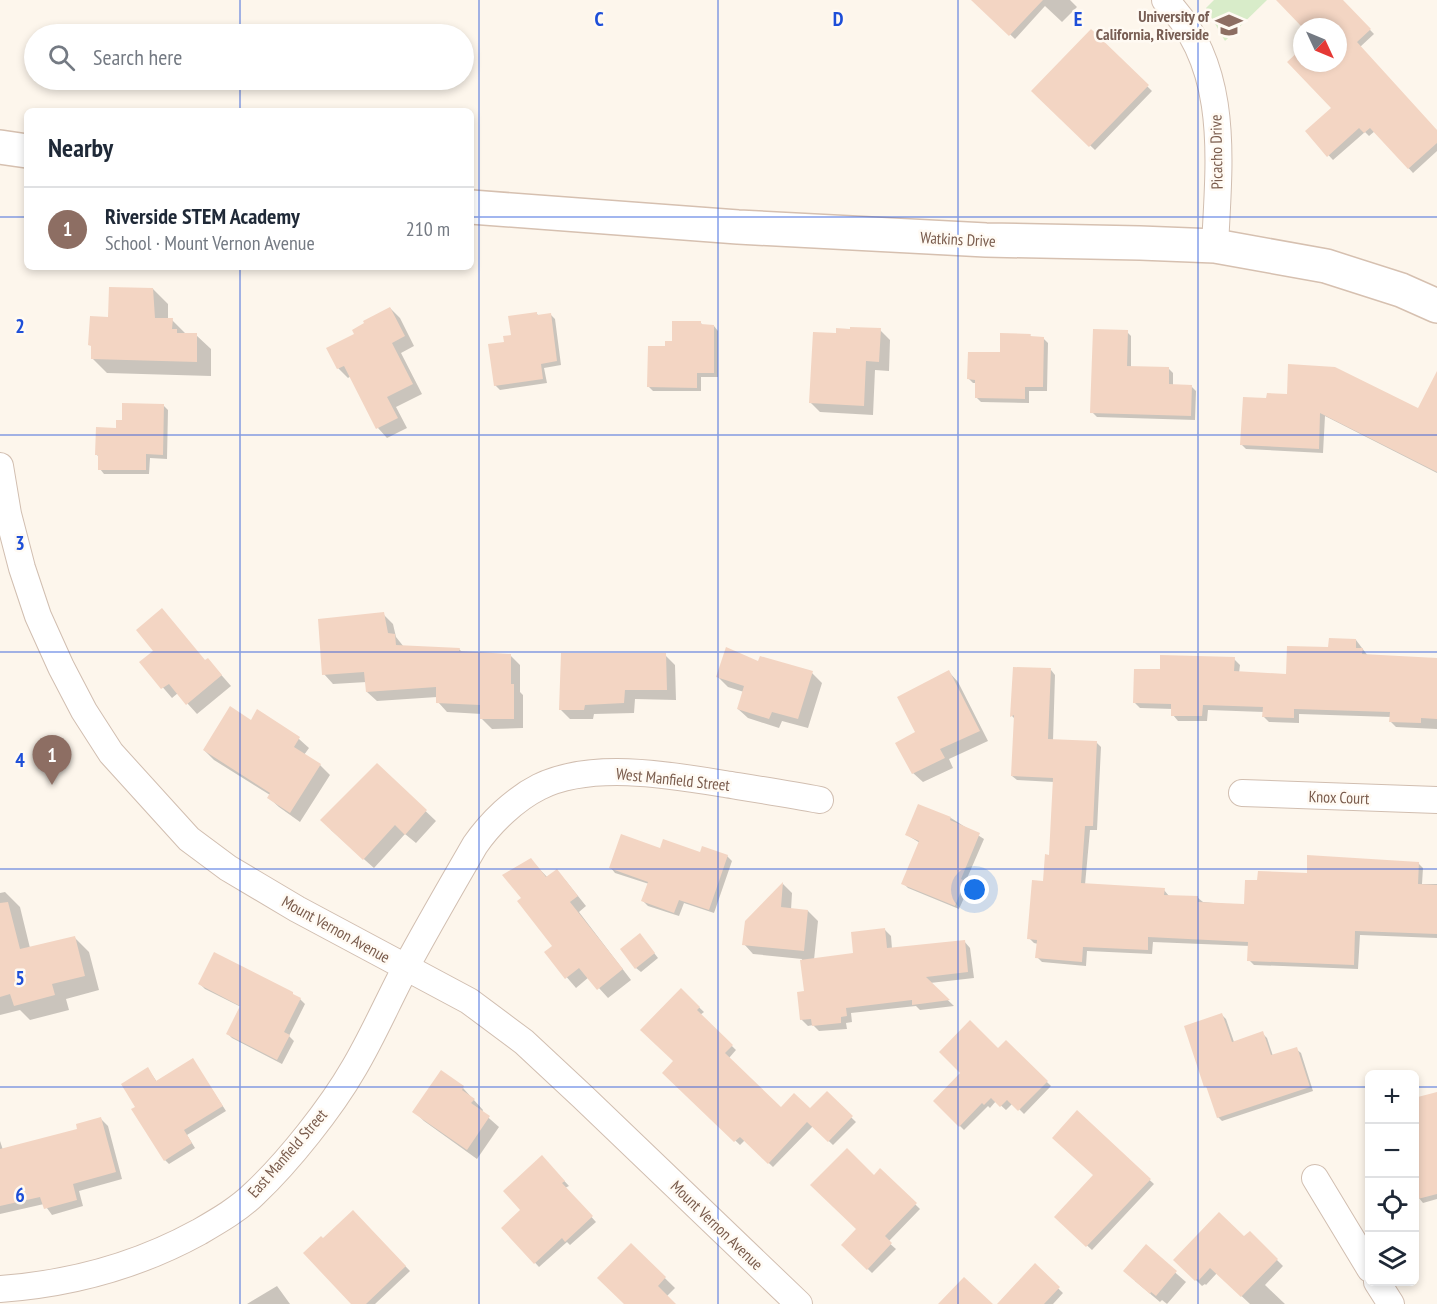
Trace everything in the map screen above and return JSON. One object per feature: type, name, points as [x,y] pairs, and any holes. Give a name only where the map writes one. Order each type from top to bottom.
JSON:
[{"type":"main road","points":[[0,147],[24,151]]},
{"type":"main road","name":"Watkins Drive","points":[[474,207],[738,227],[974,240],[1215,246],[1326,266],[1401,290],[1437,306]]},
{"type":"street","name":"Picacho Drive","points":[[1164,0],[1192,36],[1205,60],[1213,88],[1219,136],[1215,246]]},
{"type":"street","name":"Mount Vernon Avenue","points":[[0,466],[8,514],[22,568],[61,667],[84,711],[111,753],[189,839],[228,868],[297,909],[469,1001],[524,1042],[799,1304]]},
{"type":"street","name":"West Manfield Street","points":[[406,968],[475,845],[486,830],[523,798],[540,787],[567,778],[599,773],[630,772],[677,776],[820,800]]},
{"type":"street","name":"Knox Court","points":[[1242,793],[1437,800]]},
{"type":"street","name":"East Manfield Street","points":[[0,1289],[74,1280],[120,1267],[173,1246],[218,1221],[255,1194],[303,1138],[353,1069],[406,968]]},
{"type":"street","points":[[1315,1178],[1365,1261]]},
{"type":"street","points":[[1380,1286],[1391,1304]]},
{"type":"green space","name":"University of California, Riverside","points":[[1214,0],[1267,0],[1225,41],[1206,8]]},
{"type":"building","points":[[971,0],[1043,0],[1009,36]]},
{"type":"building","points":[[1276,0],[1343,0],[1371,29],[1357,42],[1437,130],[1437,143],[1408,169],[1370,128],[1364,133],[1359,128],[1327,157],[1305,131],[1331,108],[1297,72],[1347,72],[1347,18],[1293,18]]},
{"type":"building","points":[[1091,29],[1149,85],[1089,147],[1031,91]]},
{"type":"building","points":[[1293,56],[1293,68],[1287,62]]},
{"type":"building","points":[[109,287],[153,288],[155,318],[173,318],[172,329],[177,329],[177,333],[197,333],[197,362],[91,359],[91,346],[88,345],[90,316],[108,317]]},
{"type":"building","points":[[390,307],[405,336],[392,343],[413,384],[387,397],[398,418],[376,429],[344,366],[337,369],[326,348],[354,334],[352,330],[364,323],[363,321]]},
{"type":"building","points":[[537,312],[537,315],[551,313],[557,361],[541,364],[543,379],[494,386],[488,344],[504,342],[503,336],[511,335],[508,316]]},
{"type":"building","points":[[672,321],[701,321],[701,324],[714,325],[714,373],[697,373],[697,388],[647,387],[648,346],[665,346],[665,341],[672,341]]},
{"type":"building","points":[[850,327],[881,328],[879,362],[866,361],[864,406],[809,403],[813,332],[836,333],[836,328],[850,329]]},
{"type":"building","points":[[1093,329],[1128,330],[1127,366],[1169,367],[1169,384],[1192,385],[1191,416],[1090,413]]},
{"type":"building","points":[[1000,333],[1031,334],[1030,336],[1044,337],[1043,387],[1025,387],[1025,399],[975,398],[975,380],[967,379],[968,352],[1000,352]]},
{"type":"building","points":[[1288,364],[1335,367],[1418,408],[1437,371],[1437,472],[1320,413],[1319,449],[1240,445],[1243,397],[1266,398],[1267,393],[1287,394]]},
{"type":"building","points":[[122,403],[164,404],[163,455],[146,454],[146,470],[98,470],[98,455],[95,455],[96,427],[116,428],[116,420],[122,420]]},
{"type":"building","points":[[162,608],[205,660],[208,658],[222,675],[186,705],[169,684],[161,689],[139,662],[153,651],[136,630]]},
{"type":"building","points":[[384,612],[388,633],[395,634],[396,645],[460,648],[459,651],[511,654],[514,719],[480,719],[480,705],[436,703],[436,687],[366,692],[364,672],[322,675],[318,619]]},
{"type":"building","points":[[1329,638],[1356,639],[1356,648],[1363,648],[1362,654],[1437,658],[1437,719],[1421,718],[1421,723],[1389,722],[1390,712],[1294,709],[1294,718],[1262,717],[1263,707],[1203,705],[1202,716],[1171,716],[1171,704],[1133,703],[1134,669],[1160,669],[1160,655],[1235,657],[1234,671],[1286,674],[1287,646],[1328,647]]},
{"type":"building","points":[[726,647],[758,661],[760,656],[813,671],[798,719],[772,712],[769,719],[737,709],[744,686],[716,677]]},
{"type":"building","points":[[561,653],[666,653],[667,690],[625,690],[624,703],[585,705],[584,710],[559,710]]},
{"type":"building","points":[[1013,667],[1051,668],[1048,739],[1097,741],[1093,826],[1085,826],[1081,883],[1165,888],[1164,895],[1198,896],[1198,902],[1244,904],[1245,880],[1257,880],[1258,871],[1307,873],[1307,855],[1419,862],[1418,884],[1437,885],[1437,934],[1355,931],[1354,965],[1247,961],[1248,942],[1148,937],[1148,950],[1083,947],[1082,962],[1035,958],[1037,940],[1027,939],[1032,880],[1043,881],[1045,854],[1049,855],[1053,778],[1011,776],[1014,715],[1010,717]]},
{"type":"building","points":[[949,670],[980,731],[940,749],[945,758],[912,774],[895,743],[915,732],[897,697]]},
{"type":"building","points":[[230,706],[251,720],[257,709],[300,737],[294,747],[321,764],[290,813],[267,798],[270,793],[203,750]]},
{"type":"building","points":[[377,763],[427,810],[405,835],[395,825],[363,860],[320,820]]},
{"type":"building","points":[[918,804],[951,817],[950,820],[980,833],[961,879],[965,881],[955,906],[901,884],[919,841],[905,835]]},
{"type":"building","points":[[621,834],[660,848],[663,839],[700,852],[702,846],[728,855],[709,910],[679,900],[674,913],[641,901],[648,882],[609,868]]},
{"type":"building","points":[[531,858],[546,877],[557,869],[578,896],[570,902],[623,969],[597,990],[579,968],[565,979],[544,952],[552,946],[517,901],[521,898],[502,875]]},
{"type":"building","points":[[783,882],[781,907],[808,910],[804,951],[742,945],[745,921]]},
{"type":"building","points":[[8,902],[20,949],[75,936],[85,976],[52,984],[55,995],[14,1006],[10,994],[0,997],[0,903]]},
{"type":"building","points":[[885,928],[887,948],[965,940],[968,972],[926,977],[950,1000],[912,1005],[912,1000],[846,1008],[847,1016],[841,1017],[841,1023],[812,1026],[811,1019],[800,1020],[797,992],[804,991],[800,960],[853,953],[851,932]]},
{"type":"building","points":[[640,933],[655,953],[635,969],[620,949]]},
{"type":"building","points":[[214,952],[301,998],[284,1032],[290,1035],[277,1060],[226,1034],[240,1006],[198,984]]},
{"type":"building","points":[[681,988],[700,1007],[697,1010],[733,1045],[725,1053],[781,1107],[794,1093],[810,1108],[827,1091],[853,1116],[828,1142],[807,1122],[768,1164],[740,1137],[734,1142],[662,1073],[673,1061],[640,1030]]},
{"type":"building","points":[[1222,1013],[1232,1042],[1263,1031],[1271,1055],[1297,1047],[1310,1087],[1217,1118],[1184,1026]]},
{"type":"building","points":[[970,1020],[998,1048],[1006,1040],[1048,1081],[1018,1111],[1007,1100],[1000,1107],[991,1098],[984,1105],[982,1103],[959,1127],[933,1101],[960,1073],[939,1052]]},
{"type":"building","points":[[193,1058],[223,1106],[184,1130],[192,1143],[164,1161],[131,1109],[135,1107],[121,1084],[148,1067],[156,1081]]},
{"type":"building","points":[[441,1070],[464,1086],[462,1090],[475,1099],[471,1103],[490,1116],[467,1150],[412,1112]]},
{"type":"building","points":[[1437,1092],[1437,1194],[1419,1199],[1419,1124],[1419,1097]]},
{"type":"building","points":[[1077,1110],[1151,1179],[1086,1247],[1054,1217],[1093,1175],[1052,1138]]},
{"type":"building","points":[[101,1117],[116,1172],[73,1184],[77,1200],[44,1209],[40,1197],[0,1206],[0,1149],[77,1129],[76,1124]]},
{"type":"building","points":[[847,1148],[874,1175],[880,1168],[917,1203],[885,1236],[892,1243],[867,1270],[841,1245],[856,1229],[810,1185]]},
{"type":"building","points":[[542,1155],[565,1181],[562,1183],[593,1216],[565,1242],[562,1238],[534,1264],[501,1228],[520,1210],[503,1191]]},
{"type":"building","points":[[353,1210],[406,1266],[366,1304],[351,1304],[303,1253]]},
{"type":"building","points":[[1219,1212],[1244,1236],[1250,1231],[1278,1259],[1241,1297],[1210,1268],[1199,1280],[1195,1281],[1173,1260]]},
{"type":"building","points":[[631,1243],[666,1277],[658,1286],[676,1304],[624,1304],[597,1278]]},
{"type":"building","points":[[1146,1244],[1177,1271],[1156,1296],[1151,1292],[1150,1294],[1123,1271]]},
{"type":"building","points":[[1035,1263],[1060,1287],[1044,1304],[997,1304]]},
{"type":"building","points":[[964,1277],[993,1304],[938,1304]]},
{"type":"place","name":"University of California, Riverside","points":[[1229,25]]},
{"type":"place","name":"Riverside STEM Academy","points":[[52,785]]}]
